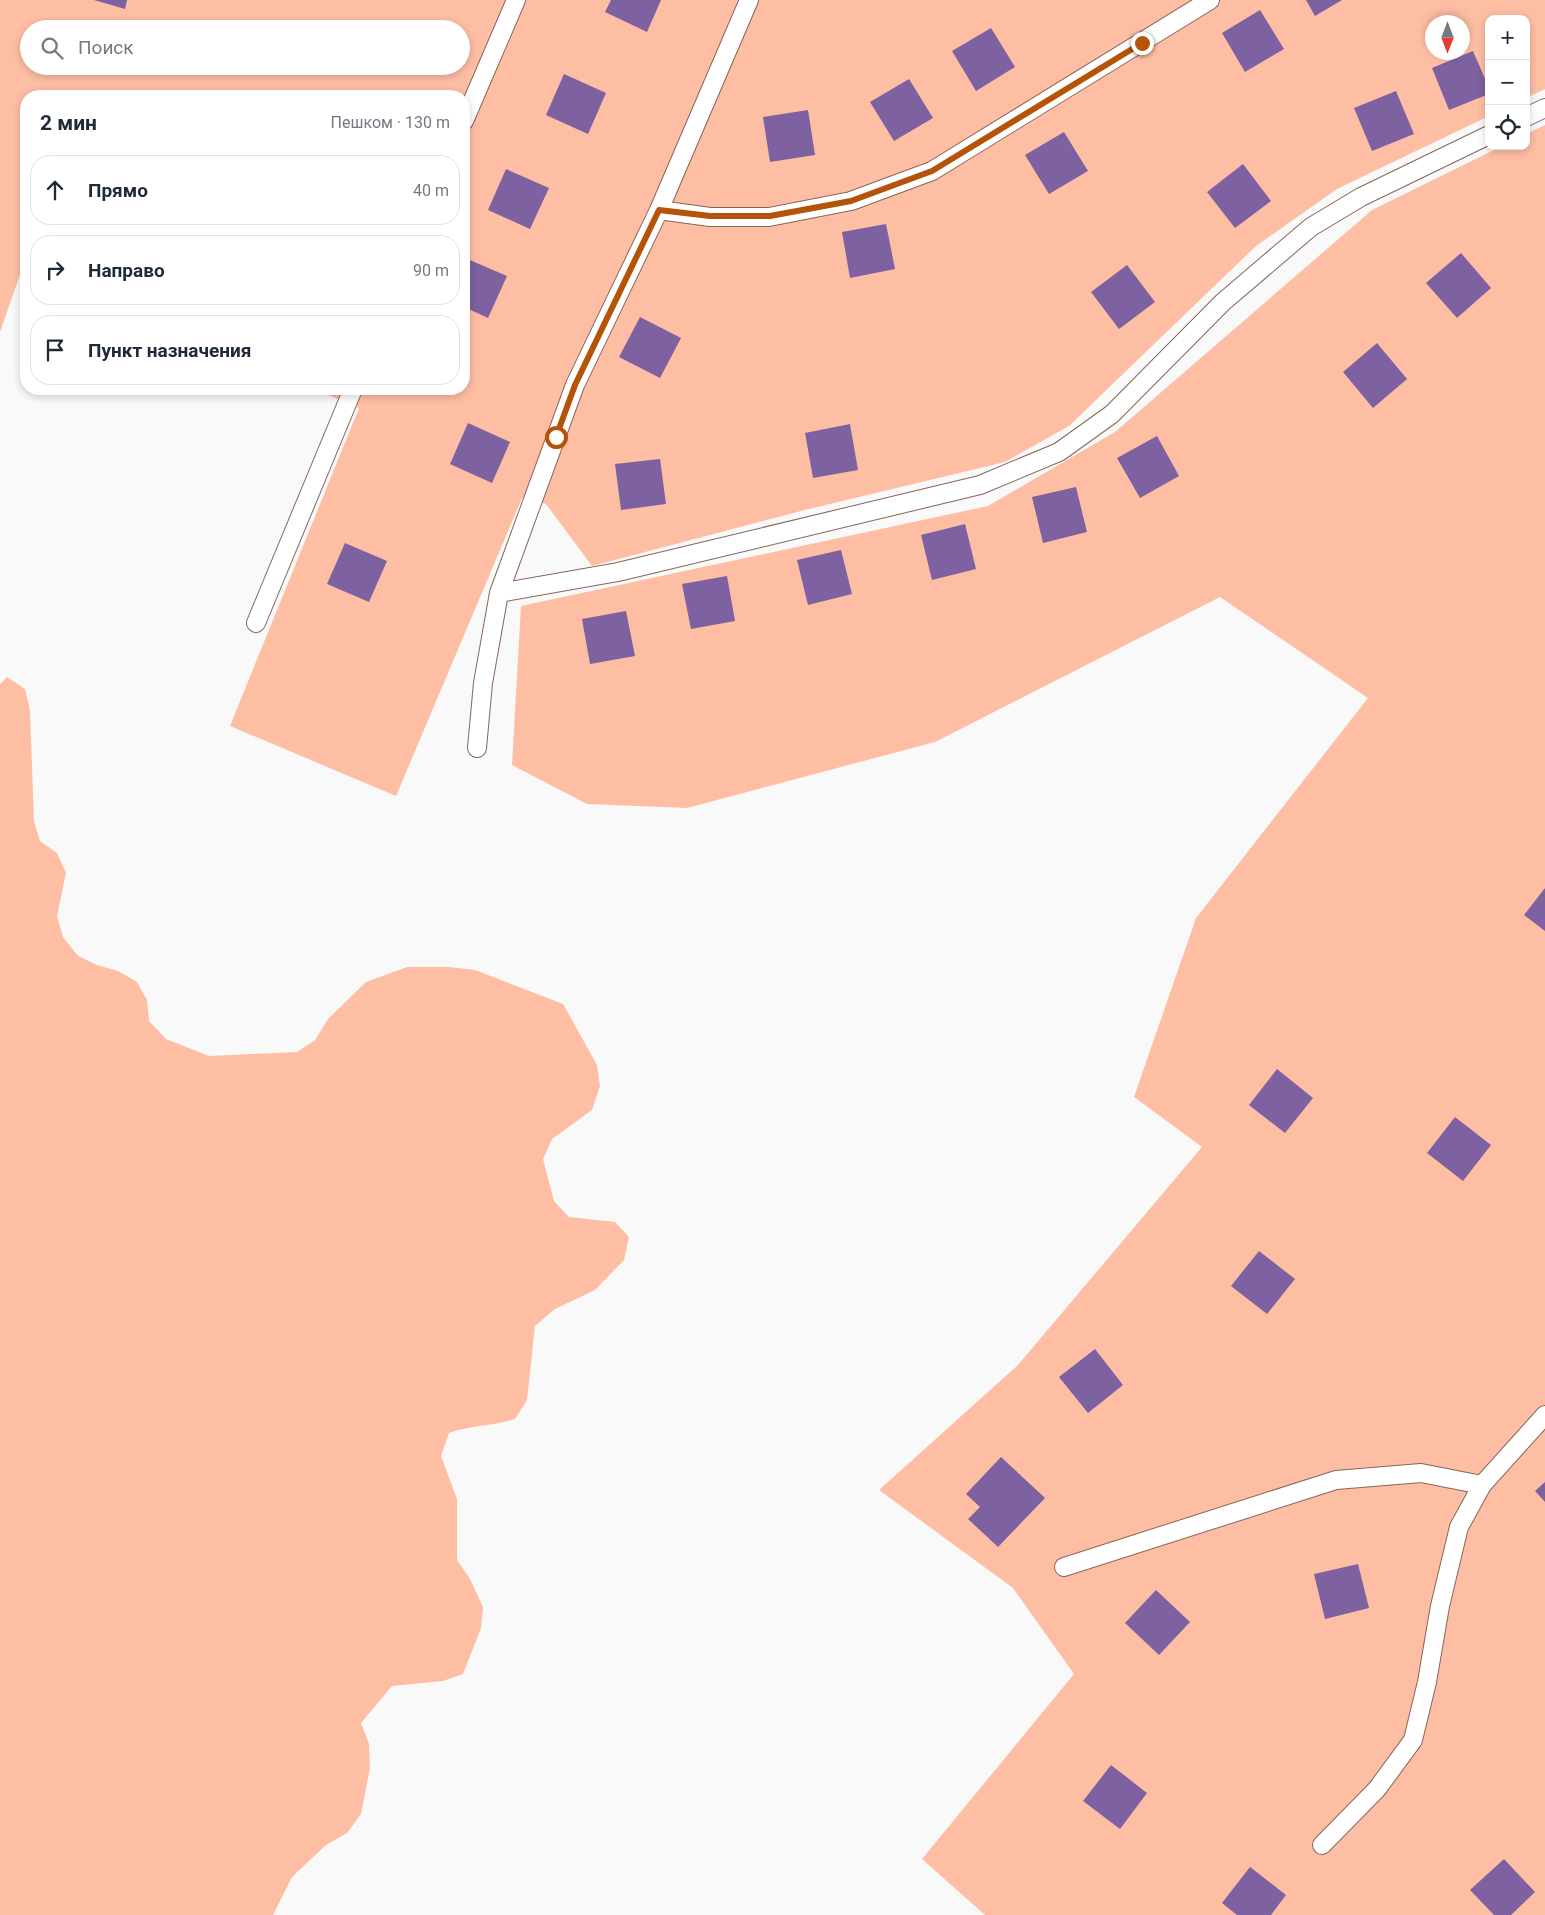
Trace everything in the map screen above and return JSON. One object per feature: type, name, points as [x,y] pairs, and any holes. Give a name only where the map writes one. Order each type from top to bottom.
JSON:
[{"type":"lane","points":[[470,107],[516,0]]},
{"type":"lane","points":[[477,748],[483,683],[499,594],[575,385],[659,210],[749,0]]},
{"type":"lane","points":[[659,210],[710,216],[770,216],[851,201],[932,171],[1210,0]]},
{"type":"lane","points":[[1530,115],[1545,108]]},
{"type":"lane","points":[[499,594],[618,572],[980,485],[1059,452],[1112,414],[1224,302],[1311,227],[1361,197],[1485,137]]},
{"type":"lane","points":[[256,623],[351,395]]},
{"type":"lane","points":[[1322,1845],[1377,1789],[1412,1740],[1427,1682],[1440,1606],[1460,1527],[1482,1485],[1545,1415]]},
{"type":"lane","points":[[1064,1567],[1336,1480],[1421,1473],[1482,1485]]},
{"type":"shaded area","points":[[0,0],[1545,0],[1545,89],[1530,96],[1530,15],[1485,15],[1485,118],[1337,189],[1256,246],[1069,426],[1005,462],[805,510],[592,566],[546,504],[522,498],[396,796],[230,726],[359,408],[328,395],[470,395],[470,90],[20,90],[20,275],[0,332]]},
{"type":"shaded area","points":[[1545,125],[1545,1915],[985,1915],[922,1859],[1074,1674],[1013,1588],[879,1490],[1018,1365],[1202,1147],[1134,1097],[1196,918],[1368,698],[1220,597],[935,742],[687,808],[587,804],[512,765],[521,606],[988,506],[1115,432],[1372,210],[1494,150],[1530,150],[1530,132]]},
{"type":"shaded area","points":[[7,677],[25,689],[30,710],[34,821],[40,841],[57,853],[66,873],[57,916],[63,937],[78,956],[97,965],[118,971],[137,982],[147,1000],[149,1021],[166,1039],[209,1056],[297,1052],[315,1040],[328,1019],[366,982],[407,967],[449,967],[475,970],[563,1004],[597,1065],[600,1086],[592,1110],[552,1139],[543,1159],[554,1201],[569,1217],[615,1222],[629,1237],[624,1260],[595,1290],[555,1309],[535,1326],[527,1400],[515,1419],[449,1433],[441,1456],[457,1499],[457,1560],[470,1579],[483,1607],[481,1628],[463,1674],[443,1681],[392,1686],[361,1723],[369,1744],[370,1768],[361,1814],[347,1833],[326,1845],[292,1877],[273,1915],[0,1915],[0,684]]},
{"type":"building","points":[[94,0],[127,0],[125,9]]},
{"type":"building","points":[[611,0],[661,0],[647,32],[605,12]]},
{"type":"building","points":[[1306,0],[1342,0],[1315,16]]},
{"type":"building","points":[[1260,10],[1284,49],[1245,72],[1222,33]]},
{"type":"building","points":[[991,28],[1015,67],[976,91],[952,51]]},
{"type":"building","points":[[1473,51],[1485,79],[1485,96],[1449,110],[1432,68],[1451,60],[1470,60],[1470,52]]},
{"type":"building","points":[[564,74],[606,93],[588,134],[546,115]]},
{"type":"building","points":[[909,79],[933,118],[894,141],[870,102]]},
{"type":"building","points":[[1396,91],[1414,134],[1372,151],[1354,108]]},
{"type":"building","points":[[808,110],[815,155],[770,162],[763,117]]},
{"type":"building","points":[[1064,132],[1088,171],[1049,194],[1025,155]]},
{"type":"building","points":[[1243,164],[1271,201],[1235,228],[1207,192]]},
{"type":"building","points":[[506,169],[549,188],[530,229],[488,210]]},
{"type":"building","points":[[886,224],[895,269],[850,278],[842,232]]},
{"type":"building","points":[[1461,253],[1491,288],[1457,318],[1426,283]]},
{"type":"building","points":[[470,260],[507,276],[488,318],[470,310]]},
{"type":"building","points":[[1127,265],[1155,302],[1119,329],[1091,292]]},
{"type":"building","points":[[640,317],[681,338],[660,378],[619,357]]},
{"type":"building","points":[[1377,343],[1407,379],[1373,408],[1343,372]]},
{"type":"building","points":[[468,423],[510,442],[492,483],[450,464]]},
{"type":"building","points":[[850,424],[858,470],[813,478],[805,433]]},
{"type":"building","points":[[1157,436],[1179,476],[1140,498],[1117,458]]},
{"type":"building","points":[[660,459],[666,504],[621,510],[615,464]]},
{"type":"building","points":[[1076,487],[1087,532],[1043,543],[1032,497]]},
{"type":"building","points":[[965,524],[976,569],[932,580],[921,535]]},
{"type":"building","points":[[345,543],[387,561],[369,602],[327,584]]},
{"type":"building","points":[[841,550],[852,594],[808,605],[797,560]]},
{"type":"building","points":[[727,576],[735,621],[691,629],[682,584]]},
{"type":"building","points":[[626,611],[635,656],[590,664],[582,619]]},
{"type":"building","points":[[1545,888],[1545,931],[1524,915]]},
{"type":"building","points":[[1277,1069],[1313,1098],[1285,1133],[1249,1105]]},
{"type":"building","points":[[1455,1117],[1491,1145],[1463,1181],[1427,1153]]},
{"type":"building","points":[[1259,1251],[1295,1279],[1267,1314],[1231,1286]]},
{"type":"building","points":[[1095,1349],[1123,1385],[1088,1413],[1059,1377]]},
{"type":"building","points":[[1001,1457],[1045,1498],[998,1547],[968,1519],[980,1507],[966,1494]]},
{"type":"building","points":[[1545,1482],[1545,1502],[1535,1491]]},
{"type":"building","points":[[1358,1564],[1369,1608],[1325,1619],[1314,1574]]},
{"type":"building","points":[[1156,1590],[1190,1622],[1159,1655],[1125,1623]]},
{"type":"building","points":[[1111,1765],[1147,1793],[1120,1829],[1083,1801]]},
{"type":"building","points":[[1504,1859],[1535,1892],[1511,1915],[1494,1915],[1470,1890]]},
{"type":"building","points":[[1250,1867],[1286,1895],[1271,1915],[1237,1915],[1222,1903]]},
{"type":"route","points":[[556,437],[575,385],[659,210],[710,216],[770,216],[851,201],[932,171],[1142,43]]}]
